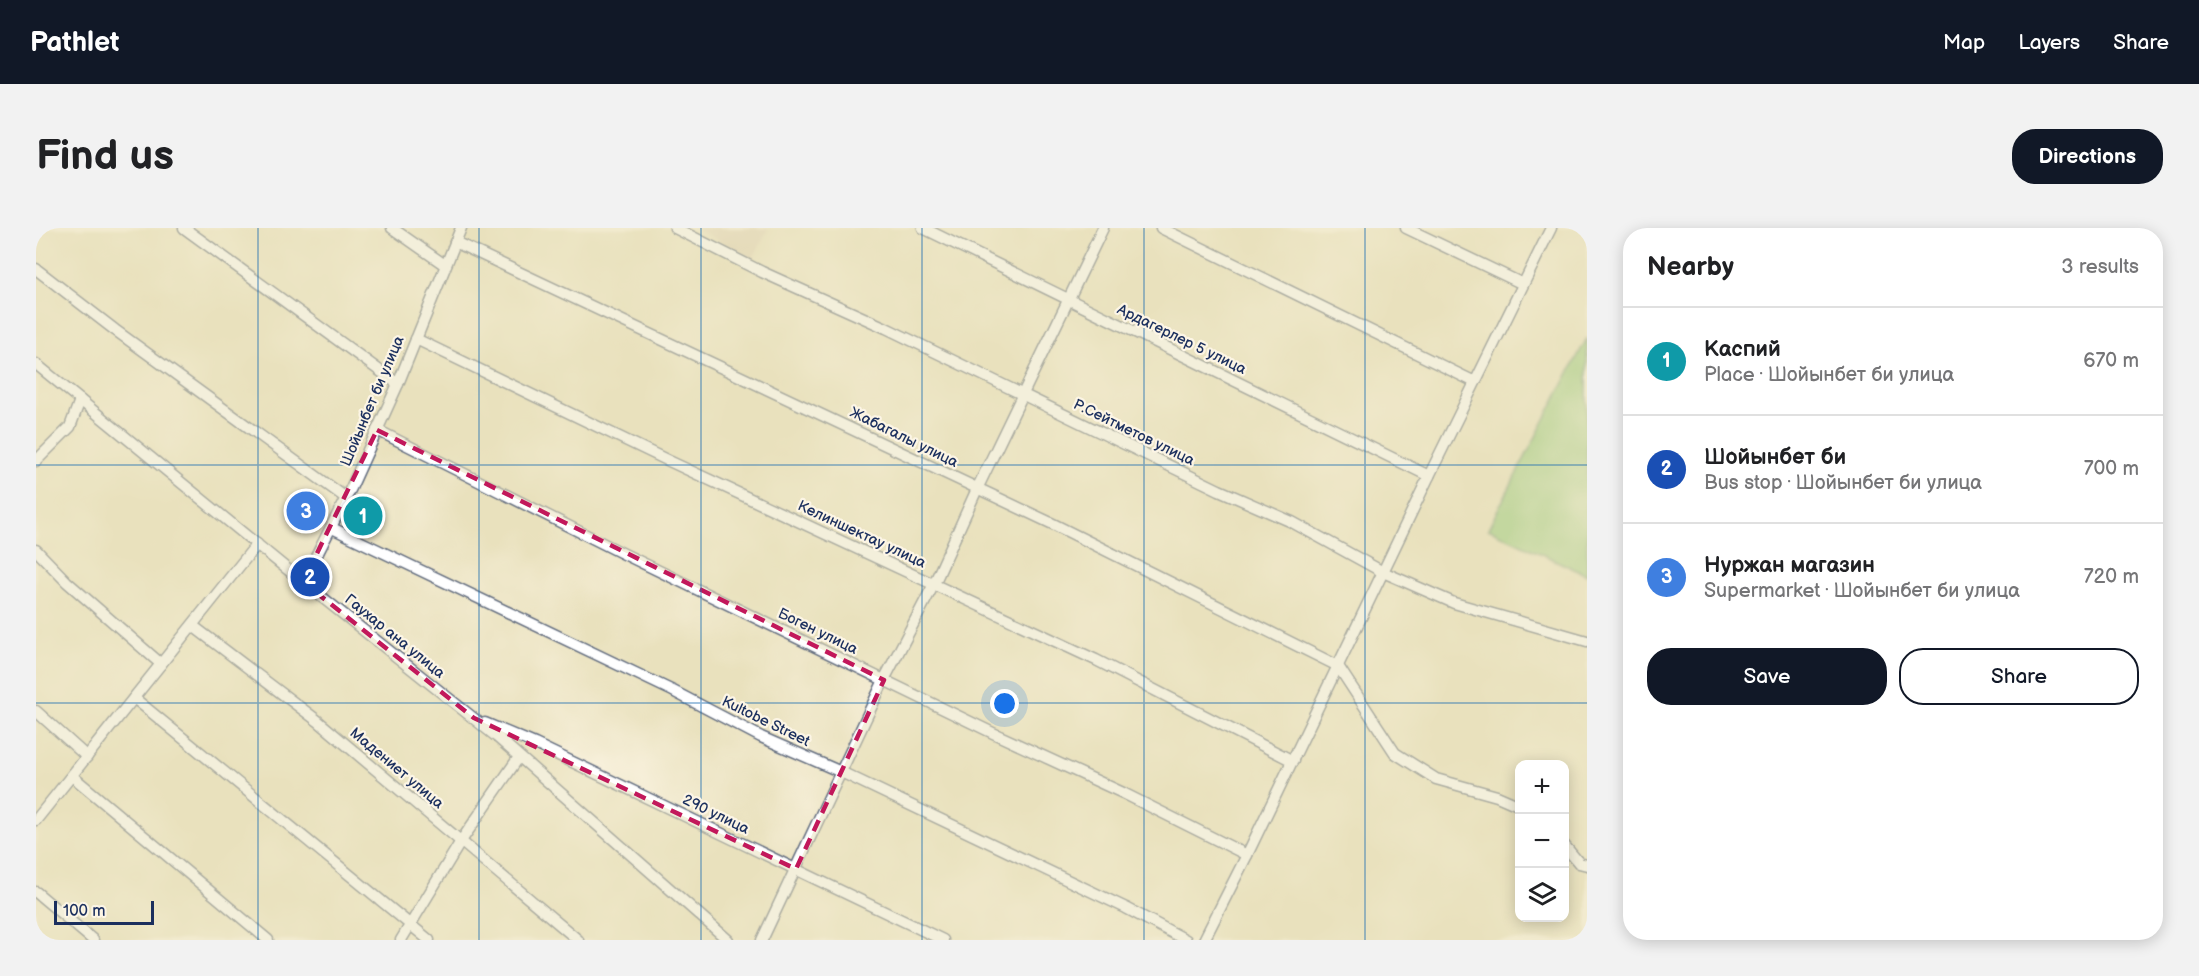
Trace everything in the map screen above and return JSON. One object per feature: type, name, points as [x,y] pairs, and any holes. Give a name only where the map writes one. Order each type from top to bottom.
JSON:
[{"type":"street","points":[[184,228],[398,384]]},
{"type":"street","points":[[392,228],[445,265]]},
{"type":"street","name":"Шойынбет би улица","points":[[303,582],[332,528],[398,384],[461,228]]},
{"type":"street","name":"Р.Сейтметов улица","points":[[675,228],[762,272],[886,328],[1219,490],[1292,522],[1383,572],[1454,603],[1587,641]]},
{"type":"street","name":"Ардагерлер 5 улица","points":[[923,228],[1428,476]]},
{"type":"street","points":[[762,940],[884,680],[934,584],[977,489],[1103,228]]},
{"type":"street","points":[[1161,228],[1475,382]]},
{"type":"street","points":[[1406,228],[1523,284]]},
{"type":"street","points":[[1204,940],[1293,762],[1428,476],[1551,228]]},
{"type":"street","name":"Жабагалы улица","points":[[455,242],[620,318],[1104,549],[1338,666]]},
{"type":"street","points":[[36,269],[115,330],[346,498]]},
{"type":"street","name":"Келиншектау улица","points":[[416,339],[669,461],[1096,660],[1293,762]]},
{"type":"street","name":"Гаухар ана улица","points":[[36,364],[474,718],[728,940]]},
{"type":"street","points":[[36,461],[70,427],[80,400]]},
{"type":"street","name":"Боген улица","points":[[377,430],[612,548],[993,733],[1124,793],[1247,855]]},
{"type":"street","name":"Kultobe Street","points":[[332,528],[674,691],[761,737],[841,772],[1116,903],[1186,940]]},
{"type":"street","points":[[36,820],[257,544]]},
{"type":"street","points":[[36,550],[67,582],[161,664]]},
{"type":"street","name":"Мадениет улица","points":[[193,626],[318,721],[578,940]]},
{"type":"street","points":[[1338,666],[1395,753],[1436,779],[1497,796],[1515,804]]},
{"type":"street","points":[[134,698],[429,940]]},
{"type":"street","points":[[36,711],[87,757]]},
{"type":"street","name":"290 улица","points":[[474,718],[535,744],[943,940]]},
{"type":"street","points":[[401,940],[461,841],[519,757]]},
{"type":"street","points":[[72,776],[268,940]]},
{"type":"street","points":[[1569,851],[1580,863],[1587,865]]},
{"type":"street","points":[[36,891],[93,940]]},
{"type":"highlighted area","points":[[377,430],[884,680],[796,869],[474,718],[303,582]]},
{"type":"shaded area","points":[[694,228],[769,228],[753,259]]},
{"type":"green space","points":[[1587,338],[1587,575],[1488,529]]},
{"type":"place","name":"Нуржан магазин","points":[[306,511]]},
{"type":"place","name":"Каспий","points":[[363,516]]},
{"type":"place","name":"Шойынбет би","points":[[310,577]]}]
